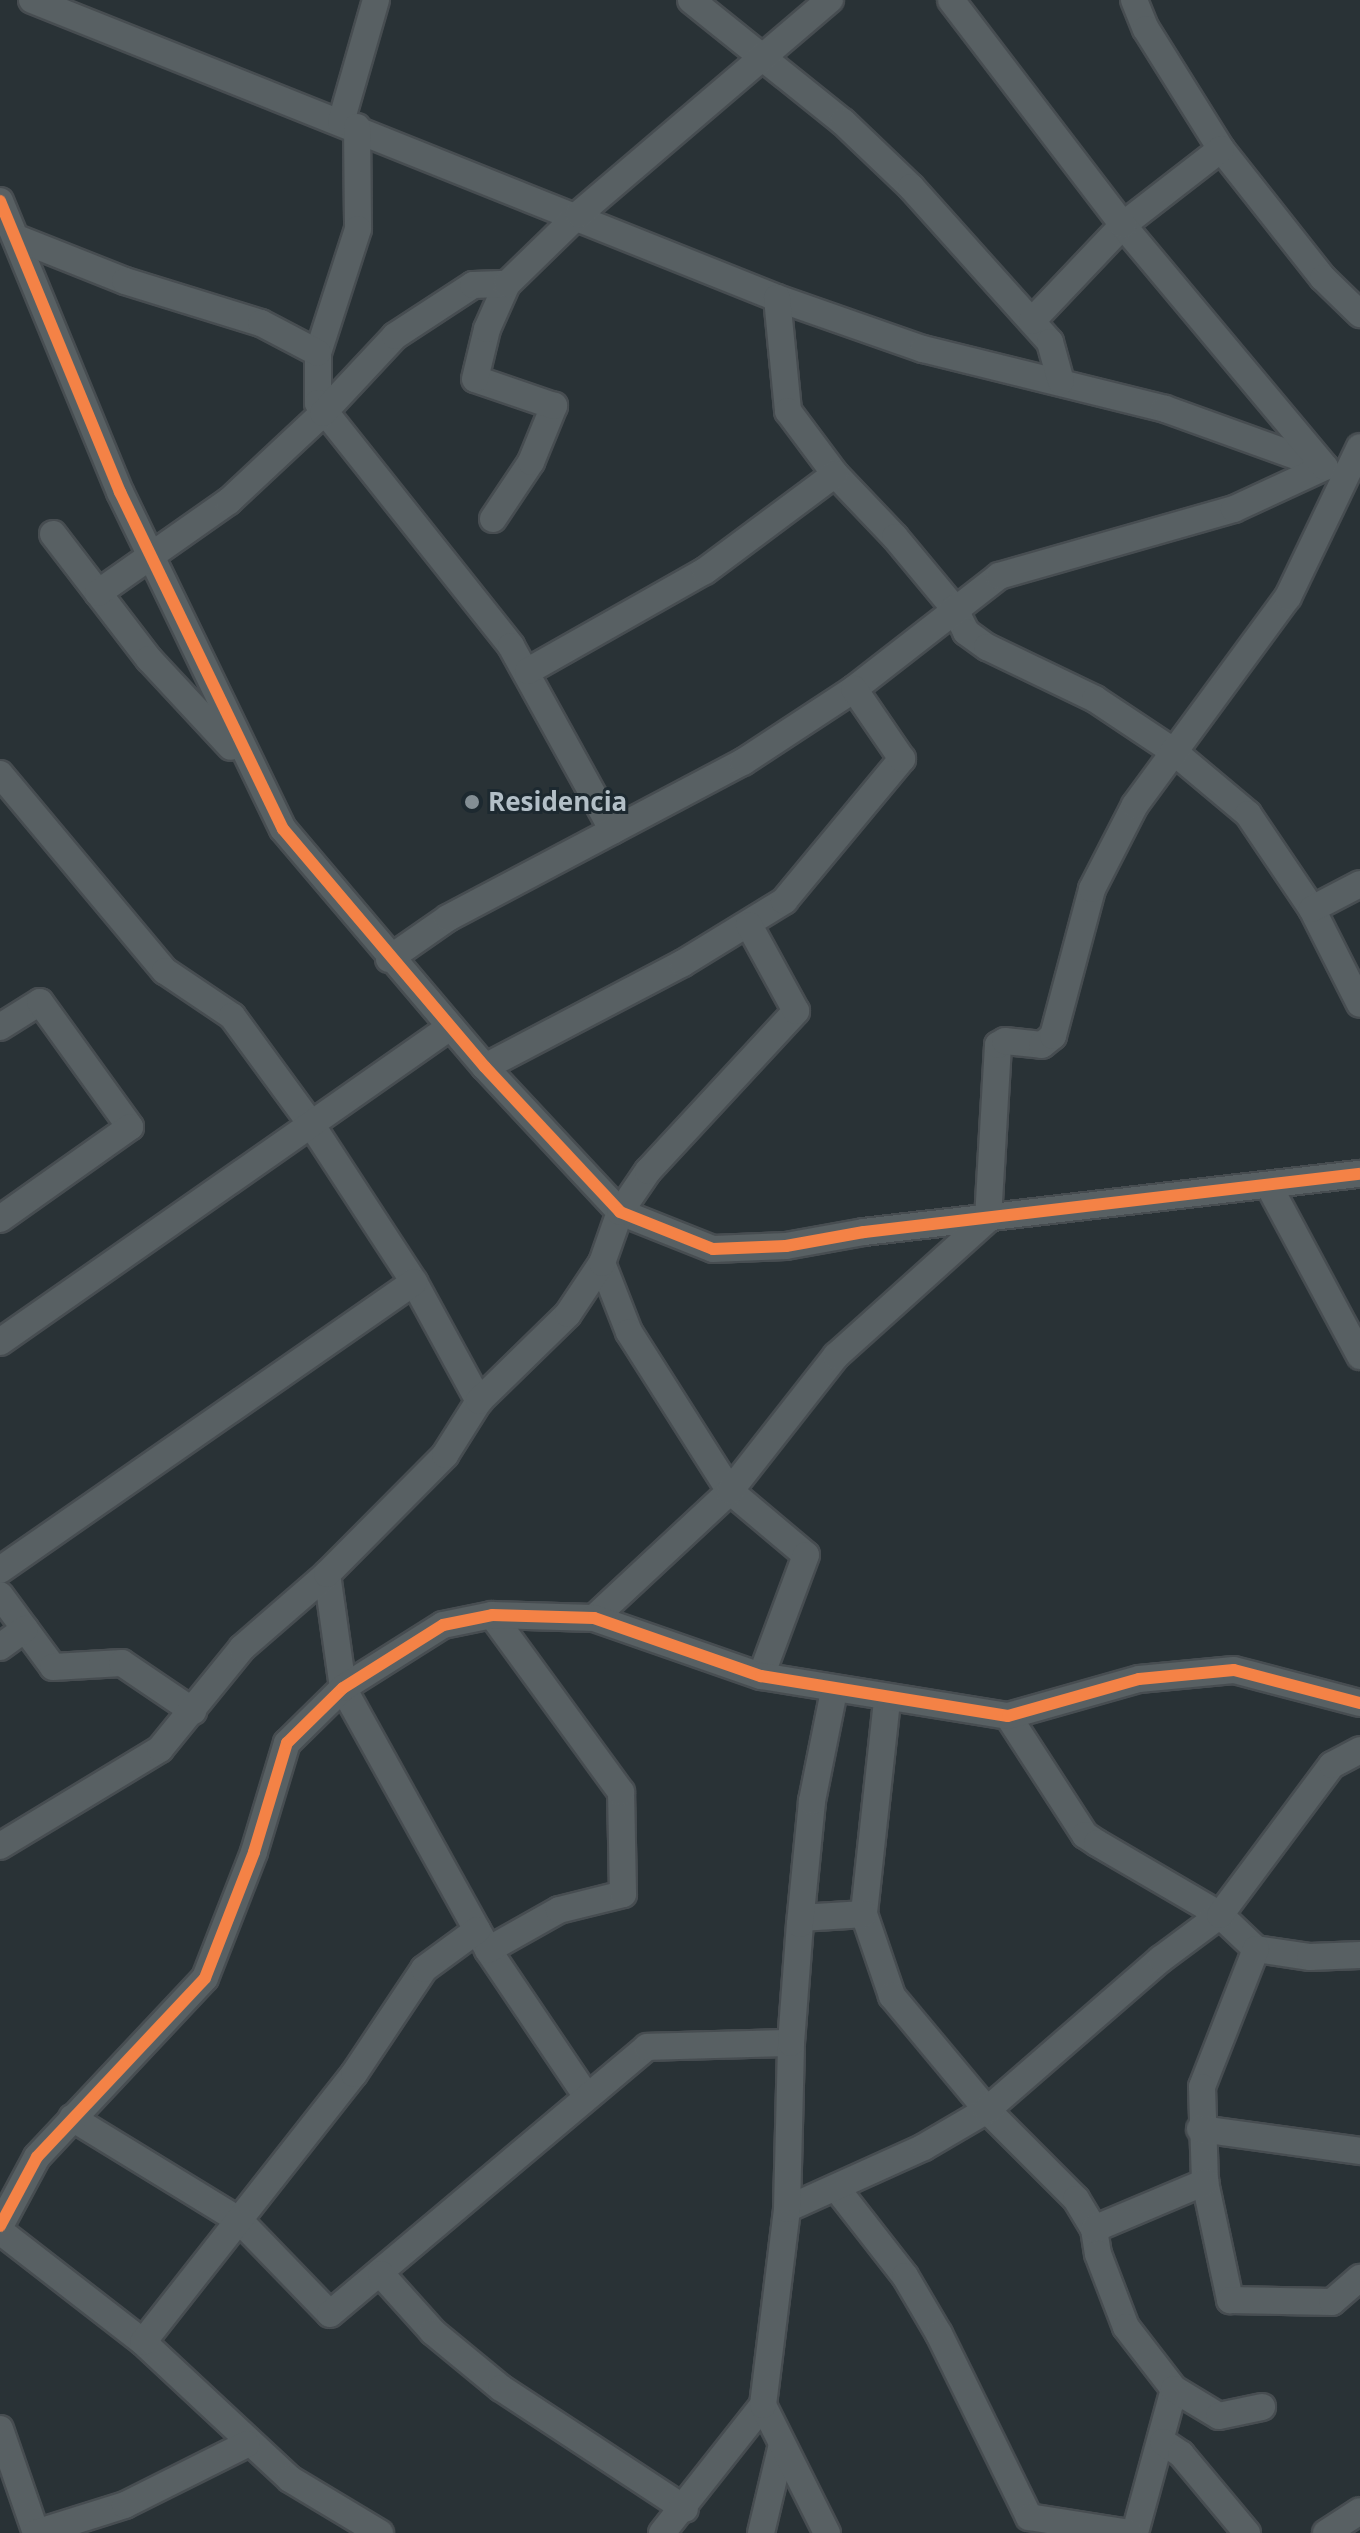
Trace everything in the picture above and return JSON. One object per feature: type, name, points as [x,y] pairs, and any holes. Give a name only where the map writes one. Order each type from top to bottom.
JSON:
[{"type":"street","points":[[32,0],[579,214],[777,298],[923,349],[1165,409],[1343,474]]},
{"type":"street","points":[[376,0],[349,125],[358,229],[318,353],[318,403],[323,413],[413,519],[528,671],[613,831]]},
{"type":"street","points":[[691,0],[760,59],[843,122],[911,187],[1050,342],[1061,382]]},
{"type":"street","points":[[493,519],[531,462],[554,406],[475,379],[487,329],[507,284],[579,214],[830,0]]},
{"type":"street","points":[[951,0],[1123,225],[1343,474]]},
{"type":"street","points":[[1134,0],[1146,29],[1221,149],[1323,278],[1360,314]]},
{"type":"street","points":[[1032,321],[1123,225],[1221,149]]},
{"type":"street","points":[[0,201],[151,559],[247,764],[283,829],[389,959],[620,1212],[713,1249],[786,1246],[1360,1174]]},
{"type":"street","points":[[17,238],[125,281],[261,323],[318,353]]},
{"type":"street","points":[[98,593],[151,559],[173,537],[229,501],[323,413],[395,336],[473,285],[507,284]]},
{"type":"street","points":[[777,298],[788,411],[835,474],[954,608],[966,632],[987,647],[1095,699],[1173,751],[1248,814],[1312,909],[1360,1004]]},
{"type":"street","points":[[594,1618],[730,1491],[836,1356],[988,1219],[995,1054],[1005,1041],[1042,1045],[1053,1036],[1092,889],[1135,805],[1288,597],[1343,474],[1360,447]]},
{"type":"street","points":[[528,671],[705,571],[835,474]]},
{"type":"street","points":[[389,959],[448,918],[743,762],[854,689],[954,608],[999,576],[1234,509],[1343,474]]},
{"type":"street","points":[[53,534],[149,659],[247,764]]},
{"type":"street","points":[[485,1067],[749,925],[784,901],[902,759],[854,689]]},
{"type":"street","points":[[0,774],[165,971],[232,1016],[311,1124],[414,1282],[479,1401]]},
{"type":"street","points":[[1312,909],[1360,884]]},
{"type":"street","points":[[0,1846],[160,1749],[242,1648],[327,1574],[445,1455],[479,1401],[568,1314],[602,1263],[620,1212],[648,1171],[796,1011],[749,925]]},
{"type":"street","points":[[0,1027],[40,1002],[130,1127],[0,1219]]},
{"type":"street","points":[[0,1342],[450,1027]]},
{"type":"street","points":[[1269,1186],[1360,1356]]},
{"type":"street","points":[[602,1263],[629,1332],[730,1491],[806,1555],[761,1676]]},
{"type":"street","points":[[0,1570],[414,1282]]},
{"type":"street","points":[[327,1574],[343,1688],[483,1940],[587,2097]]},
{"type":"street","points":[[0,1595],[53,1667],[122,1663],[193,1711]]},
{"type":"street","points":[[143,2342],[354,2074],[424,1969],[483,1940],[559,1910],[623,1894],[621,1792],[492,1615]]},
{"type":"street","points":[[380,2533],[337,2511],[247,2444],[143,2342],[0,2229],[37,2157],[205,1978],[263,1826],[287,1743],[343,1688],[443,1625],[492,1615],[594,1618],[761,1676],[1008,1716],[1139,1679],[1234,1670],[1360,1703]]},
{"type":"street","points":[[0,1647],[25,1629]]},
{"type":"street","points":[[662,2533],[685,2509],[763,2405],[787,2209],[791,2043],[812,1801],[832,1701]]},
{"type":"street","points":[[886,1710],[864,1914],[892,1996],[987,2110],[1076,2199],[1094,2229],[1098,2254],[1126,2327],[1174,2389],[1219,2416],[1262,2407]]},
{"type":"street","points":[[1008,1716],[1085,1835],[1220,1915],[1256,1949],[1310,1957],[1360,1955]]},
{"type":"street","points":[[787,2209],[837,2189],[987,2110],[1161,1959],[1220,1915],[1332,1765],[1360,1750]]},
{"type":"street","points":[[801,1918],[864,1914]]},
{"type":"street","points":[[1256,1949],[1202,2087],[1200,2129],[1205,2182],[1230,2300],[1332,2302],[1360,2278]]},
{"type":"street","points":[[72,2118],[240,2221],[330,2314],[647,2047],[791,2043]]},
{"type":"street","points":[[1200,2129],[1360,2151]]},
{"type":"street","points":[[1094,2229],[1205,2182]]},
{"type":"street","points":[[837,2189],[905,2276],[939,2334],[1029,2517],[1132,2533],[1163,2442],[1174,2389]]},
{"type":"street","points":[[381,2274],[433,2332],[501,2388],[685,2509]]},
{"type":"street","points":[[763,2405],[827,2533]]},
{"type":"street","points":[[0,2429],[36,2533],[125,2505],[247,2444]]},
{"type":"street","points":[[1163,2442],[1181,2454],[1247,2533]]},
{"type":"street","points":[[761,2533],[782,2444]]},
{"type":"street","points":[[1326,2533],[1360,2511]]},
{"type":"cycle path","points":[[0,201],[120,492],[283,829],[485,1067],[620,1212],[713,1249],[786,1246],[864,1232],[1360,1174]]},
{"type":"cycle path","points":[[0,2226],[37,2157],[205,1978],[254,1852],[287,1743],[343,1688],[443,1625],[492,1615],[594,1618],[761,1676],[1008,1716],[1139,1679],[1234,1670],[1360,1703]]},
{"type":"place","name":"Residencia","points":[[472,802]]}]
